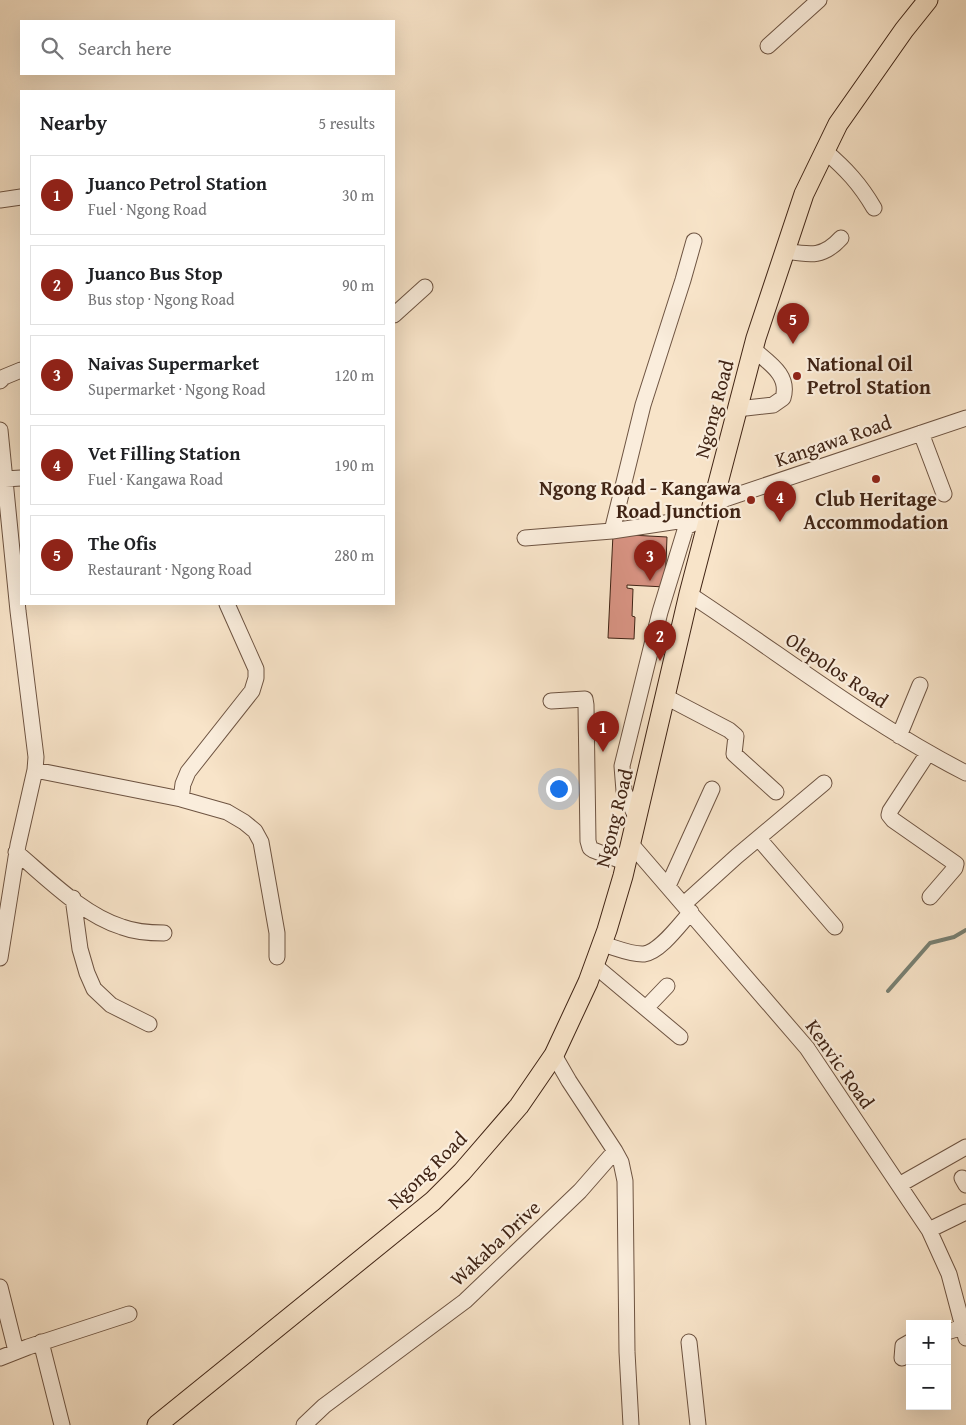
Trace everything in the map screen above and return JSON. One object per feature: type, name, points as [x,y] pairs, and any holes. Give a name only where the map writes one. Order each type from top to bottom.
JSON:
[{"type":"main road","name":"Ngong Road","points":[[157,1425],[433,1201],[462,1172],[513,1113],[554,1055],[594,966],[626,863],[689,594],[737,409],[753,349],[804,194],[838,124],[904,30],[928,0]]},
{"type":"street","points":[[768,46],[819,0]]},
{"type":"street","points":[[825,151],[849,172],[862,188],[874,208]]},
{"type":"street","points":[[0,200],[20,196]]},
{"type":"street","points":[[785,251],[812,255],[825,252],[834,247],[841,238]]},
{"type":"street","points":[[612,531],[643,405],[694,241]]},
{"type":"street","points":[[395,314],[425,287]]},
{"type":"street","points":[[737,409],[773,405],[784,398],[786,389],[784,380],[776,369],[753,349]]},
{"type":"street","points":[[0,381],[4,377],[20,370]]},
{"type":"street","name":"Kangawa Road","points":[[711,509],[966,418]]},
{"type":"street","points":[[0,430],[18,611],[34,738],[35,770],[16,852],[0,958]]},
{"type":"street","points":[[921,433],[944,494]]},
{"type":"street","points":[[5,479],[20,478]]},
{"type":"street","points":[[525,538],[612,531],[711,509]]},
{"type":"street","points":[[637,819],[624,791],[622,766],[660,612],[686,527],[711,509]]},
{"type":"street","name":"Olepolos Road","points":[[689,594],[754,637],[834,694],[899,736],[966,773]]},
{"type":"street","points":[[181,799],[183,784],[188,772],[252,691],[256,678],[253,660],[227,605]]},
{"type":"street","points":[[899,736],[920,685]]},
{"type":"street","points":[[666,697],[736,736],[734,754],[776,792]]},
{"type":"street","points":[[551,701],[584,699],[586,705],[588,842],[593,850],[626,863]]},
{"type":"street","points":[[928,753],[890,810],[890,815],[892,820],[956,864],[955,868],[930,898]]},
{"type":"street","points":[[35,770],[181,799],[227,812],[244,822],[255,831],[261,842],[265,858],[277,933],[277,957]]},
{"type":"street","points":[[602,944],[639,954],[650,952],[661,944],[687,908],[737,856],[824,783]]},
{"type":"street","points":[[668,886],[712,789]]},
{"type":"street","points":[[759,839],[835,926]]},
{"type":"street","name":"Kenvic Road","points":[[631,844],[807,1048],[929,1230],[949,1274],[965,1333]]},
{"type":"street","points":[[16,852],[90,913],[121,927],[146,932],[164,932]]},
{"type":"street","points":[[72,898],[80,949],[94,989],[111,1005],[150,1024]]},
{"type":"street","points":[[594,966],[680,1036]]},
{"type":"street","points":[[646,1008],[667,986]]},
{"type":"street","points":[[554,1055],[621,1162],[625,1181],[627,1352],[632,1425]]},
{"type":"street","points":[[899,1185],[966,1146]]},
{"type":"street","name":"Wakaba Drive","points":[[304,1425],[324,1406],[465,1301],[580,1191],[615,1151]]},
{"type":"street","points":[[929,1230],[966,1212]]},
{"type":"street","points":[[0,1287],[16,1351]]},
{"type":"street","points":[[0,1358],[41,1342],[129,1314]]},
{"type":"street","points":[[951,1332],[965,1333]]},
{"type":"street","points":[[41,1342],[62,1425]]},
{"type":"street","points":[[688,1342],[698,1425]]},
{"type":"street","points":[[902,1358],[903,1346],[906,1344]]},
{"type":"building","points":[[613,534],[667,537],[665,587],[627,585],[627,588],[633,589],[632,616],[635,617],[634,639],[608,638]]},
{"type":"waterway","points":[[888,991],[930,943],[954,937],[966,930]]},
{"type":"place","name":"The Ofis","points":[[793,344]]},
{"type":"place","name":"National Oil Petrol Station","points":[[797,376]]},
{"type":"place","name":"Club Heritage Accommodation","points":[[876,479]]},
{"type":"place","name":"Ngong Road - Kangawa Road Junction","points":[[751,500]]},
{"type":"place","name":"Vet Filling Station","points":[[780,522]]},
{"type":"place","name":"Naivas Supermarket","points":[[650,581]]},
{"type":"place","name":"Juanco Bus Stop","points":[[660,661]]},
{"type":"place","name":"Juanco Petrol Station","points":[[603,752]]}]
